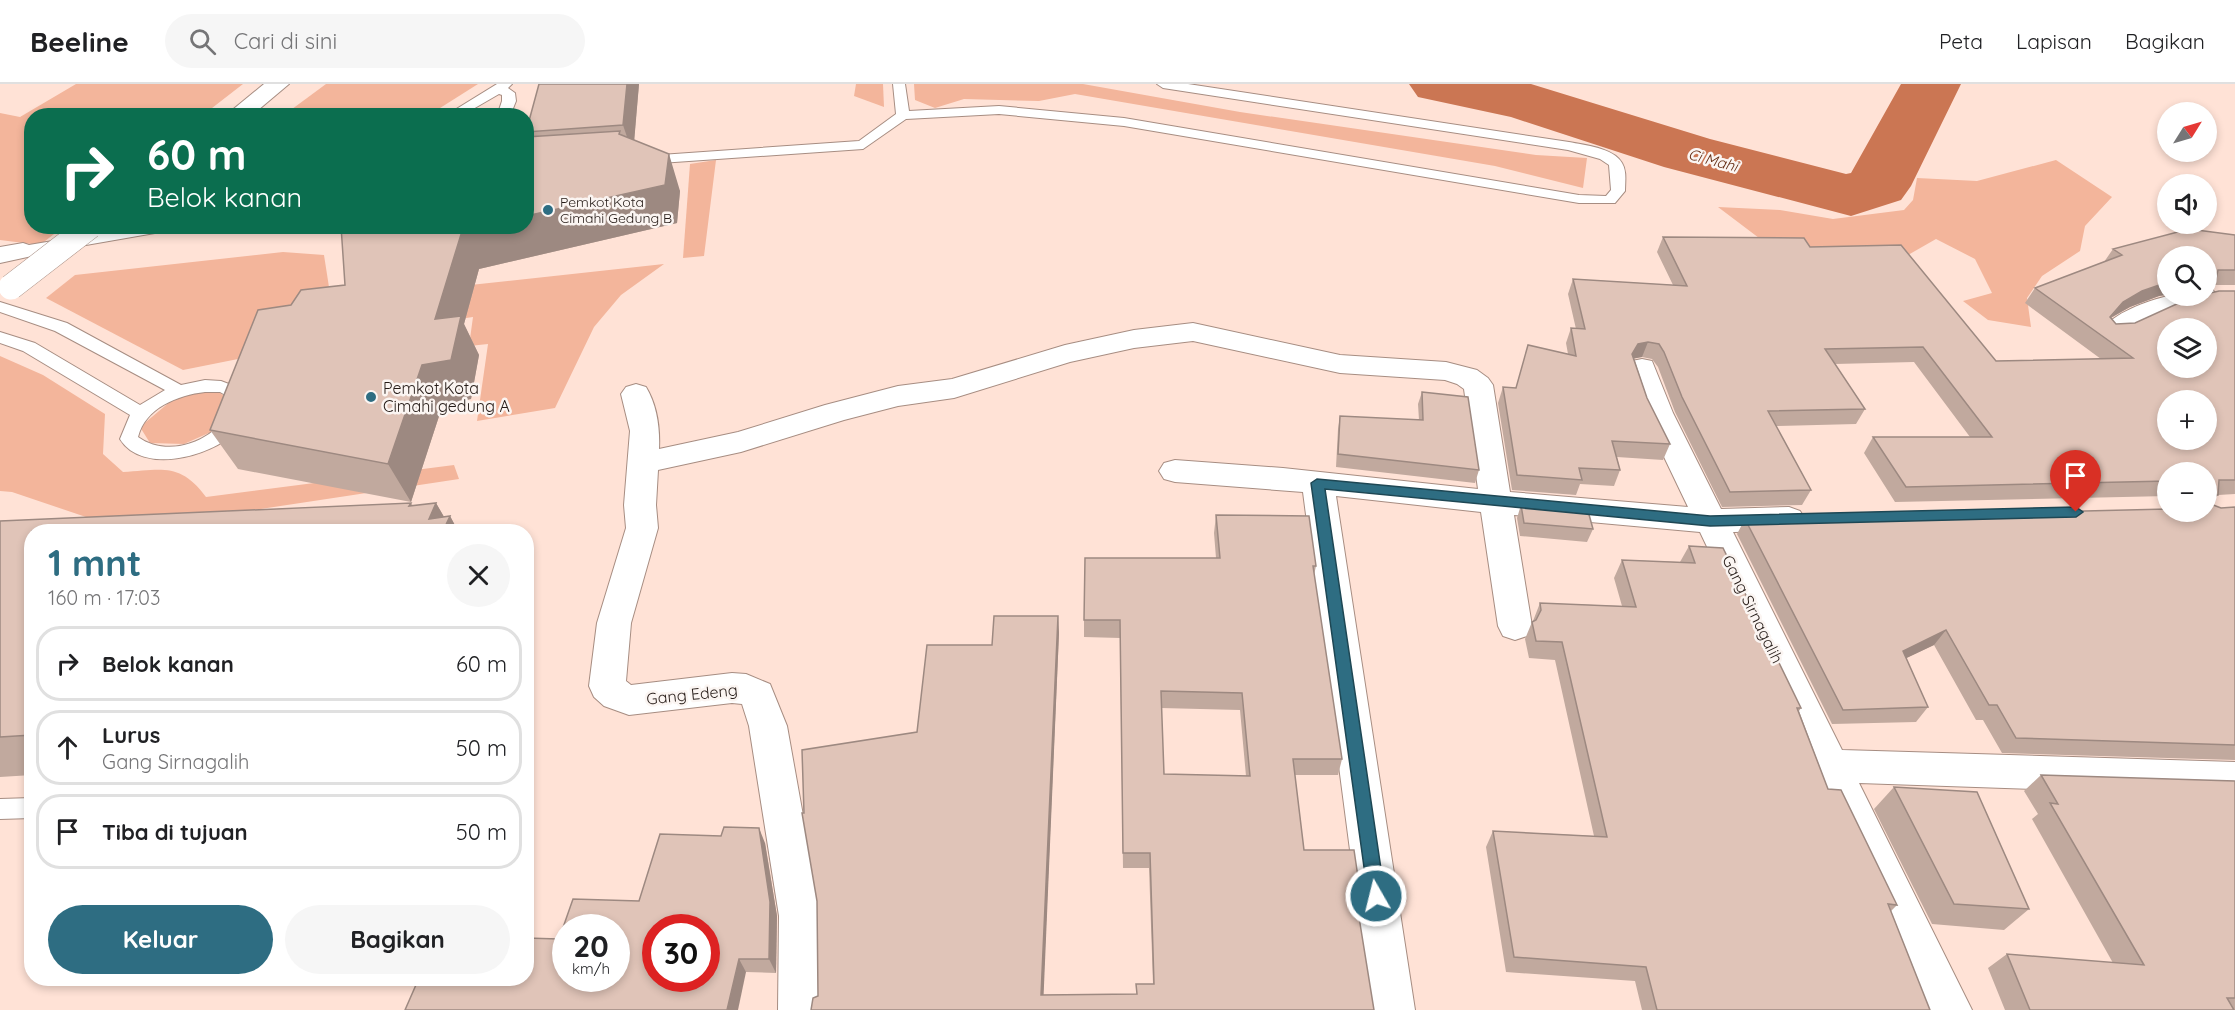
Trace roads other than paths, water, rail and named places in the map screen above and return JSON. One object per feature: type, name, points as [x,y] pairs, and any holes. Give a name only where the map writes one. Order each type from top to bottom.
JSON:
[{"type":"street","points":[[246,108],[278,84]]},
{"type":"street","points":[[4,296],[80,234]]},
{"type":"street","points":[[2115,331],[2134,318],[2165,306]]},
{"type":"street","points":[[642,463],[741,442],[836,412],[898,396],[954,388],[1065,354],[1134,339],[1193,332],[1340,364],[1436,370],[1467,376],[1478,385],[1515,626]]},
{"type":"street","name":"Gang Sirnagalih","points":[[1642,368],[1658,414],[1950,1010]]},
{"type":"street","name":"Gang Edeng","points":[[636,394],[645,431],[642,463],[642,528],[614,623],[607,686],[617,695],[629,700],[732,688],[746,689],[757,695],[768,726],[800,916],[800,1010]]},
{"type":"street","points":[[1175,471],[1710,521],[1816,518]]},
{"type":"street","points":[[1317,483],[1393,1010]]},
{"type":"street","points":[[1830,766],[2235,779]]},
{"type":"lane","points":[[898,84],[903,115]]},
{"type":"lane","points":[[630,161],[863,145],[903,115],[999,110],[1124,122],[1579,199],[1610,200],[1618,191],[1618,173],[1615,163],[1605,156],[1569,146],[1163,84]]},
{"type":"lane","points":[[465,108],[502,86],[508,93],[509,101],[506,108]]},
{"type":"lane","points":[[11,253],[124,234]]},
{"type":"lane","points":[[4,296],[178,391]]},
{"type":"lane","points":[[0,337],[29,347],[140,413]]},
{"type":"lane","points":[[220,385],[235,390],[243,399],[243,411],[233,425],[217,438],[196,448],[172,454],[152,454],[136,449],[129,439],[130,426],[140,413],[158,400],[178,391],[220,385]]},
{"type":"lane","points":[[0,808],[24,808]]},
{"type":"waterway","name":"Ci Mahi","points":[[1439,84],[1525,101],[1687,153],[1851,196],[1877,186],[1931,84]]},
{"type":"place","name":"Pemkot Kota Cimahi Gedung B","points":[[548,210]]},
{"type":"place","name":"Pemkot Kota Cimahi gedung A","points":[[371,397]]}]
